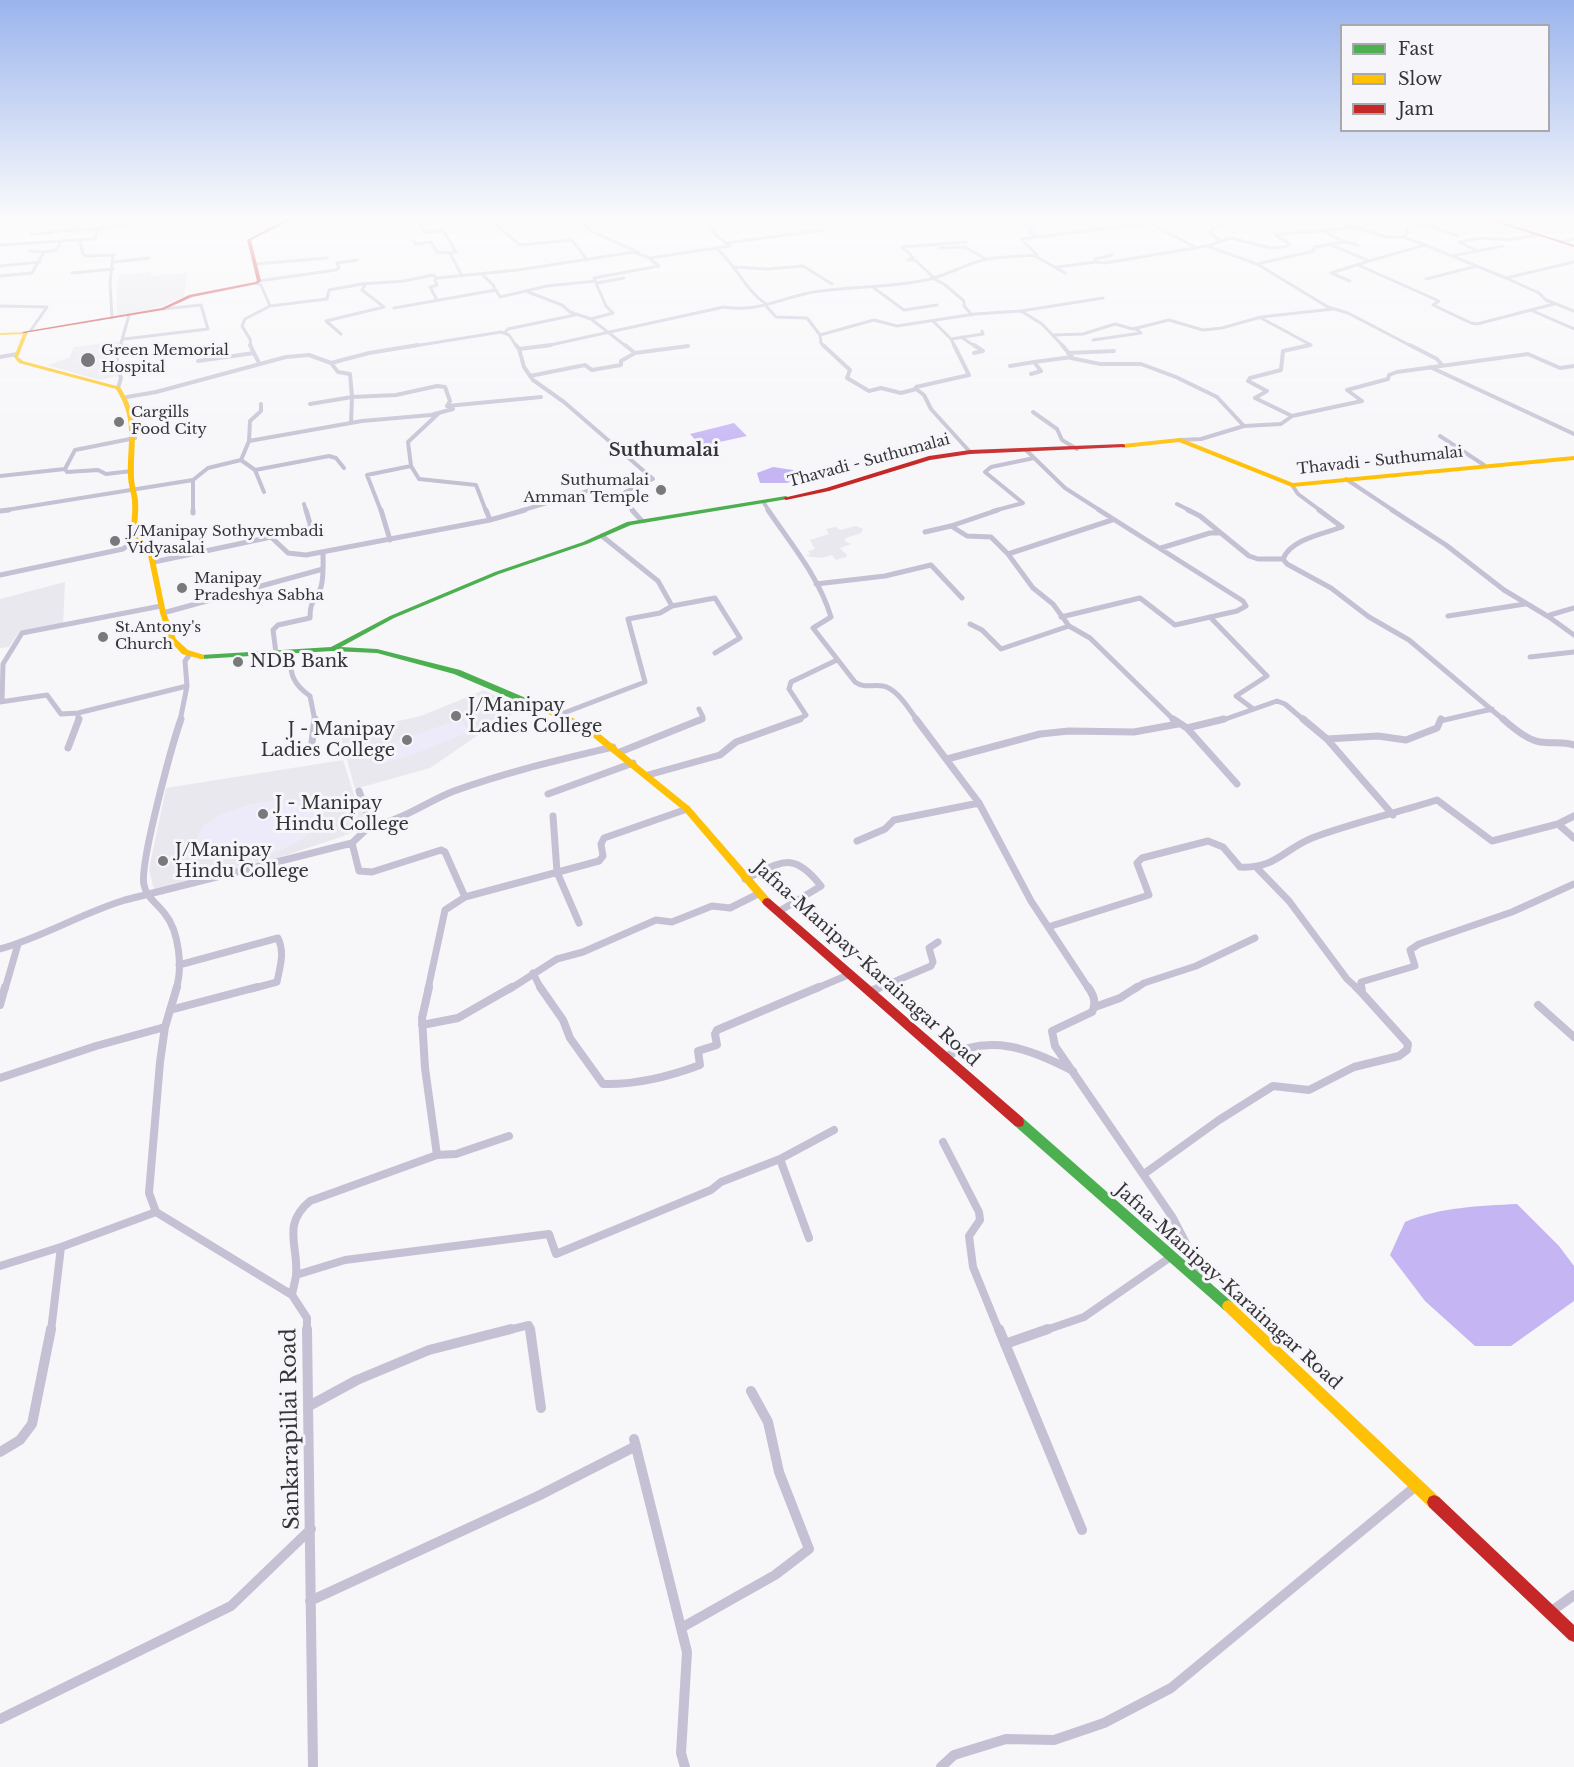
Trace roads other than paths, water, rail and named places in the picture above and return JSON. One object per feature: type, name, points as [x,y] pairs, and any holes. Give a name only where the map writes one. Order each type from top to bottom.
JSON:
[{"type":"main road","points":[[0,334],[163,309],[184,299]]},
{"type":"main road","points":[[28,331],[17,354],[21,362],[118,388],[127,397],[133,417],[135,438],[132,471],[135,501],[134,533],[150,550],[162,609],[173,640],[190,654]]},
{"type":"main road","name":"Thavadi - Suthumalai","points":[[332,649],[392,617],[486,577],[602,536],[619,526],[641,520],[764,503],[827,490],[929,458],[970,452],[1106,448],[1180,440],[1292,486],[1484,465],[1574,458]]},
{"type":"main road","name":"Jafna-Manipay-Karainagar Road","points":[[190,654],[200,657],[332,649],[377,651],[457,672],[586,727],[616,749],[687,809],[758,894],[1209,1288],[1418,1484],[1574,1635]]},
{"type":"street","points":[[111,299],[112,318]]},
{"type":"street","points":[[267,299],[270,306]]},
{"type":"street","points":[[259,363],[242,326],[245,319],[270,306],[325,299]]},
{"type":"street","points":[[341,334],[326,321],[384,307],[374,299]]},
{"type":"street","points":[[394,308],[440,299]]},
{"type":"street","points":[[548,299],[591,319],[635,353]]},
{"type":"street","points":[[591,319],[613,313],[602,299]]},
{"type":"street","points":[[760,299],[776,317],[807,318],[820,335],[821,343],[850,370],[847,378],[869,392],[880,388],[901,393],[916,389],[916,387],[969,375],[951,339],[934,322]]},
{"type":"street","points":[[519,349],[589,339],[715,309],[731,307],[743,309],[790,299]]},
{"type":"street","points":[[890,299],[904,310],[937,305]]},
{"type":"street","points":[[963,299],[964,306],[972,315]]},
{"type":"street","points":[[820,335],[874,320],[897,326],[1093,299]]},
{"type":"street","points":[[1317,299],[1437,359],[1442,365]]},
{"type":"street","points":[[1436,299],[1439,301],[1433,305],[1477,324],[1554,304]]},
{"type":"street","points":[[1545,299],[1574,311]]},
{"type":"street","points":[[124,339],[208,329],[201,305],[163,309]]},
{"type":"street","points":[[0,306],[47,307],[28,331]]},
{"type":"street","points":[[1054,335],[1087,333],[1100,326],[1117,324],[1135,328],[1169,320],[1203,330],[1222,328],[1260,317],[1333,309]]},
{"type":"street","points":[[1021,310],[1027,312],[1054,335],[1071,358]]},
{"type":"street","points":[[1533,311],[1574,329]]},
{"type":"street","points":[[504,333],[508,329],[576,314]]},
{"type":"street","points":[[118,388],[122,378],[116,362],[129,315]]},
{"type":"street","points":[[1260,317],[1311,345],[1283,351],[1281,369],[1250,378],[1248,381],[1267,391],[1255,398],[1292,416]]},
{"type":"street","points":[[1093,340],[1141,333],[1135,328]]},
{"type":"street","points":[[951,339],[983,334],[982,331]]},
{"type":"street","points":[[331,363],[380,351],[504,333],[509,335],[519,349],[524,367],[530,376],[653,479],[625,492],[622,497]]},
{"type":"street","points":[[961,338],[983,351],[974,353]]},
{"type":"street","points":[[530,376],[585,365],[592,370],[621,365],[621,361],[635,353],[688,346]]},
{"type":"street","points":[[1068,353],[1114,351]]},
{"type":"street","points":[[198,361],[254,353]]},
{"type":"street","points":[[0,357],[17,354]]},
{"type":"street","points":[[1180,440],[1201,439],[1244,426],[1281,424],[1292,416],[1362,401],[1347,390],[1388,380],[1389,375],[1397,372],[1528,354],[1560,368],[1574,366]]},
{"type":"street","points":[[127,397],[156,392],[259,363],[309,355],[331,363],[338,372],[350,374],[353,393],[351,423]]},
{"type":"street","points":[[1010,366],[1071,358],[1100,364],[1141,364],[1176,377],[1217,397],[1244,426]]},
{"type":"street","points":[[1031,374],[1041,370],[1034,362]]},
{"type":"street","points":[[1430,367],[1574,434]]},
{"type":"street","points":[[310,404],[352,397],[396,395],[437,386],[445,387],[450,401],[447,406],[541,397]]},
{"type":"street","points":[[916,389],[924,395],[931,409],[970,452]]},
{"type":"street","points":[[241,460],[249,441],[250,421],[261,411],[261,404]]},
{"type":"street","points":[[249,441],[273,440],[351,423],[439,413],[458,406]]},
{"type":"street","points":[[1033,412],[1057,429],[1062,440],[1077,449]]},
{"type":"street","points":[[439,413],[408,442],[411,466],[419,479],[443,483],[472,482],[476,485],[490,520]]},
{"type":"street","points":[[1440,436],[1484,465]]},
{"type":"street","points":[[65,468],[75,450],[135,438]]},
{"type":"street","points":[[1026,450],[1065,488],[1112,520],[1161,548],[1246,606],[1237,611],[1175,625],[1146,603],[1133,598],[1061,618]]},
{"type":"street","points":[[255,470],[329,456],[336,458],[344,468]]},
{"type":"street","points":[[925,532],[1023,503],[985,472],[991,467],[1034,458]]},
{"type":"street","points":[[193,513],[193,480],[199,471],[207,468],[241,460],[255,470],[264,492]]},
{"type":"street","points":[[390,540],[368,475],[411,466]]},
{"type":"street","points":[[65,468],[67,472],[101,470],[105,474],[132,471]]},
{"type":"street","points":[[0,476],[65,468]]},
{"type":"street","points":[[1346,479],[1381,504],[1428,532],[1525,604],[1550,615],[1574,635]]},
{"type":"street","points":[[0,511],[193,480]]},
{"type":"street","points":[[1283,559],[1286,552],[1299,543],[1342,527],[1298,494],[1292,486]]},
{"type":"street","points":[[271,537],[286,554],[296,556],[323,553],[490,520],[591,490],[622,497],[641,520]]},
{"type":"street","points":[[764,503],[816,584],[831,617],[813,628],[855,682],[862,687],[888,688],[898,697],[947,759],[979,803],[1031,901],[1094,996],[1095,1007],[1092,1012],[1052,1031],[1055,1046],[1173,1218],[1209,1288]]},
{"type":"street","points":[[154,562],[311,528],[304,504]]},
{"type":"street","points":[[1177,504],[1200,516],[1252,558],[1283,559],[1287,564],[1331,588],[1369,617],[1409,639],[1517,731],[1532,740],[1574,745]]},
{"type":"street","points":[[1008,554],[1112,520]]},
{"type":"street","points":[[951,526],[967,536],[991,537],[1008,554],[1033,588],[1053,604],[1068,626],[1090,638],[1178,723],[1187,728],[1237,784]]},
{"type":"street","points":[[1161,548],[1210,533],[1221,533]]},
{"type":"street","points":[[602,536],[658,581],[672,606]]},
{"type":"street","points":[[0,575],[123,549],[137,538]]},
{"type":"street","points":[[276,653],[273,630],[278,625],[310,618],[310,604],[319,595],[322,584],[323,553]]},
{"type":"street","points":[[816,584],[885,576],[931,565],[962,598]]},
{"type":"street","points":[[187,686],[78,713],[61,714],[55,709],[54,703],[47,695],[1,702],[2,664],[22,633],[162,609],[323,569]]},
{"type":"street","points":[[556,716],[645,682],[628,619],[660,613],[672,606],[715,598],[740,638],[715,653]]},
{"type":"street","points":[[1449,616],[1525,604]]},
{"type":"street","points":[[1550,615],[1574,608]]},
{"type":"street","points":[[1210,617],[1267,676],[1236,696],[1252,708]]},
{"type":"street","points":[[970,624],[982,630],[1001,649],[1068,626]]},
{"type":"street","points":[[291,652],[290,665],[296,686],[310,696],[315,720],[311,750],[317,755]]},
{"type":"street","points":[[1530,657],[1574,652]]},
{"type":"street","points":[[0,1266],[61,1247],[156,1212],[149,1193],[165,1027],[179,980],[179,965],[174,932],[167,916],[148,895],[143,883],[148,848],[183,712],[187,686],[185,661],[190,654]]},
{"type":"street","points":[[648,775],[720,755],[736,742],[804,718],[806,715],[789,689],[791,682],[837,660]]},
{"type":"street","points":[[1187,728],[1214,723],[1252,708],[1280,702],[1327,740],[1393,815]]},
{"type":"street","points":[[0,949],[18,944],[99,908],[352,843],[370,826],[385,824],[447,794],[502,774],[616,749],[702,720],[699,709]]},
{"type":"street","points":[[1327,740],[1378,736],[1406,740],[1437,728],[1441,719],[1492,709]]},
{"type":"street","points":[[68,748],[80,719],[78,713]]},
{"type":"street","points":[[947,759],[1040,734],[1068,731],[1134,732],[1178,723]]},
{"type":"street","points":[[548,794],[633,763]]},
{"type":"street","points":[[359,791],[370,826]]},
{"type":"street","points":[[1048,927],[1149,895],[1137,862],[1142,858],[1208,842],[1223,845],[1240,867],[1257,868],[1280,858],[1310,839],[1437,800],[1492,841],[1558,824],[1574,816]]},
{"type":"street","points":[[857,841],[885,829],[894,820],[979,803]]},
{"type":"street","points":[[437,1155],[425,1068],[422,1018],[445,910],[465,897],[599,861],[603,856],[601,844],[604,838],[687,809]]},
{"type":"street","points":[[554,816],[557,872],[579,923]]},
{"type":"street","points":[[1558,824],[1574,838]]},
{"type":"street","points":[[352,843],[359,871],[363,873],[441,850],[445,852],[465,897]]},
{"type":"street","points":[[745,879],[787,862],[796,862],[805,867],[821,886],[778,912]]},
{"type":"street","points":[[1144,1174],[1219,1120],[1273,1086],[1309,1090],[1354,1067],[1399,1056],[1407,1050],[1408,1044],[1347,979],[1289,901],[1257,868]]},
{"type":"street","points":[[1362,993],[1361,982],[1415,966],[1410,950],[1419,944],[1512,912],[1574,884]]},
{"type":"street","points":[[422,1025],[458,1018],[489,1002],[557,959],[582,952],[656,920],[672,922],[712,906],[721,910],[729,909],[758,894]]},
{"type":"street","points":[[170,1010],[277,982],[282,947],[278,938],[270,939],[179,965]]},
{"type":"street","points":[[1095,1007],[1120,998],[1144,982],[1196,966],[1255,938]]},
{"type":"street","points":[[869,992],[931,966],[933,962],[928,951],[938,942]]},
{"type":"street","points":[[0,1005],[18,944]]},
{"type":"street","points":[[533,973],[545,996],[563,1020],[570,1038],[603,1084],[617,1086],[677,1074],[700,1065],[698,1051],[717,1045],[715,1034],[717,1030],[848,975]]},
{"type":"street","points":[[1538,1005],[1574,1036]]},
{"type":"street","points":[[0,1078],[96,1046],[165,1027]]},
{"type":"street","points":[[943,1058],[956,1049],[972,1045],[1012,1046],[1042,1054],[1075,1072]]},
{"type":"street","points":[[296,1275],[345,1260],[549,1234],[556,1254],[711,1190],[721,1182],[780,1159],[834,1130]]},
{"type":"street","points":[[292,1295],[296,1275],[292,1229],[299,1210],[310,1201],[437,1155],[456,1154],[509,1136]]},
{"type":"street","points":[[943,1142],[979,1212],[980,1221],[969,1236],[973,1267],[1082,1530]]},
{"type":"street","points":[[780,1159],[809,1238]]},
{"type":"street","name":"Sankarapillai Road","points":[[156,1212],[292,1295],[307,1318],[313,1767]]},
{"type":"street","points":[[0,1452],[22,1437],[29,1429],[35,1413],[51,1340],[61,1247]]},
{"type":"street","points":[[1005,1344],[1084,1317],[1172,1256]]},
{"type":"street","points":[[309,1406],[357,1380],[429,1350],[529,1325],[533,1337],[541,1408]]},
{"type":"street","points":[[681,1628],[775,1575],[808,1549],[778,1472],[768,1422],[751,1391]]},
{"type":"street","points":[[310,1601],[538,1496],[635,1442],[687,1652],[681,1753],[685,1767]]},
{"type":"street","points":[[941,1767],[954,1755],[1006,1739],[1054,1740],[1104,1723],[1171,1688],[1418,1484]]},
{"type":"street","points":[[0,1719],[231,1606],[311,1529]]},
{"type":"street","points":[[1550,1612],[1574,1595]]},
{"type":"place","name":"Green Memorial Hospital","points":[[88,360]]},
{"type":"place","name":"Cargills Food City","points":[[119,422]]},
{"type":"place","name":"Suthumalai Amman Temple","points":[[661,490]]},
{"type":"place","name":"J/Manipay Sothyvembadi Vidyasalai","points":[[115,541]]},
{"type":"place","name":"Manipay Pradeshya Sabha","points":[[182,588]]},
{"type":"place","name":"St.Antony's Church","points":[[103,637]]},
{"type":"place","name":"NDB Bank","points":[[238,662]]},
{"type":"place","name":"J/Manipay Ladies College","points":[[456,716]]},
{"type":"place","name":"J - Manipay Ladies College","points":[[407,740]]},
{"type":"place","name":"J - Manipay Hindu College","points":[[263,814]]},
{"type":"place","name":"J/Manipay Hindu College","points":[[163,861]]},
{"type":"district","name":"Suthumalai","points":[[664,451]]}]
